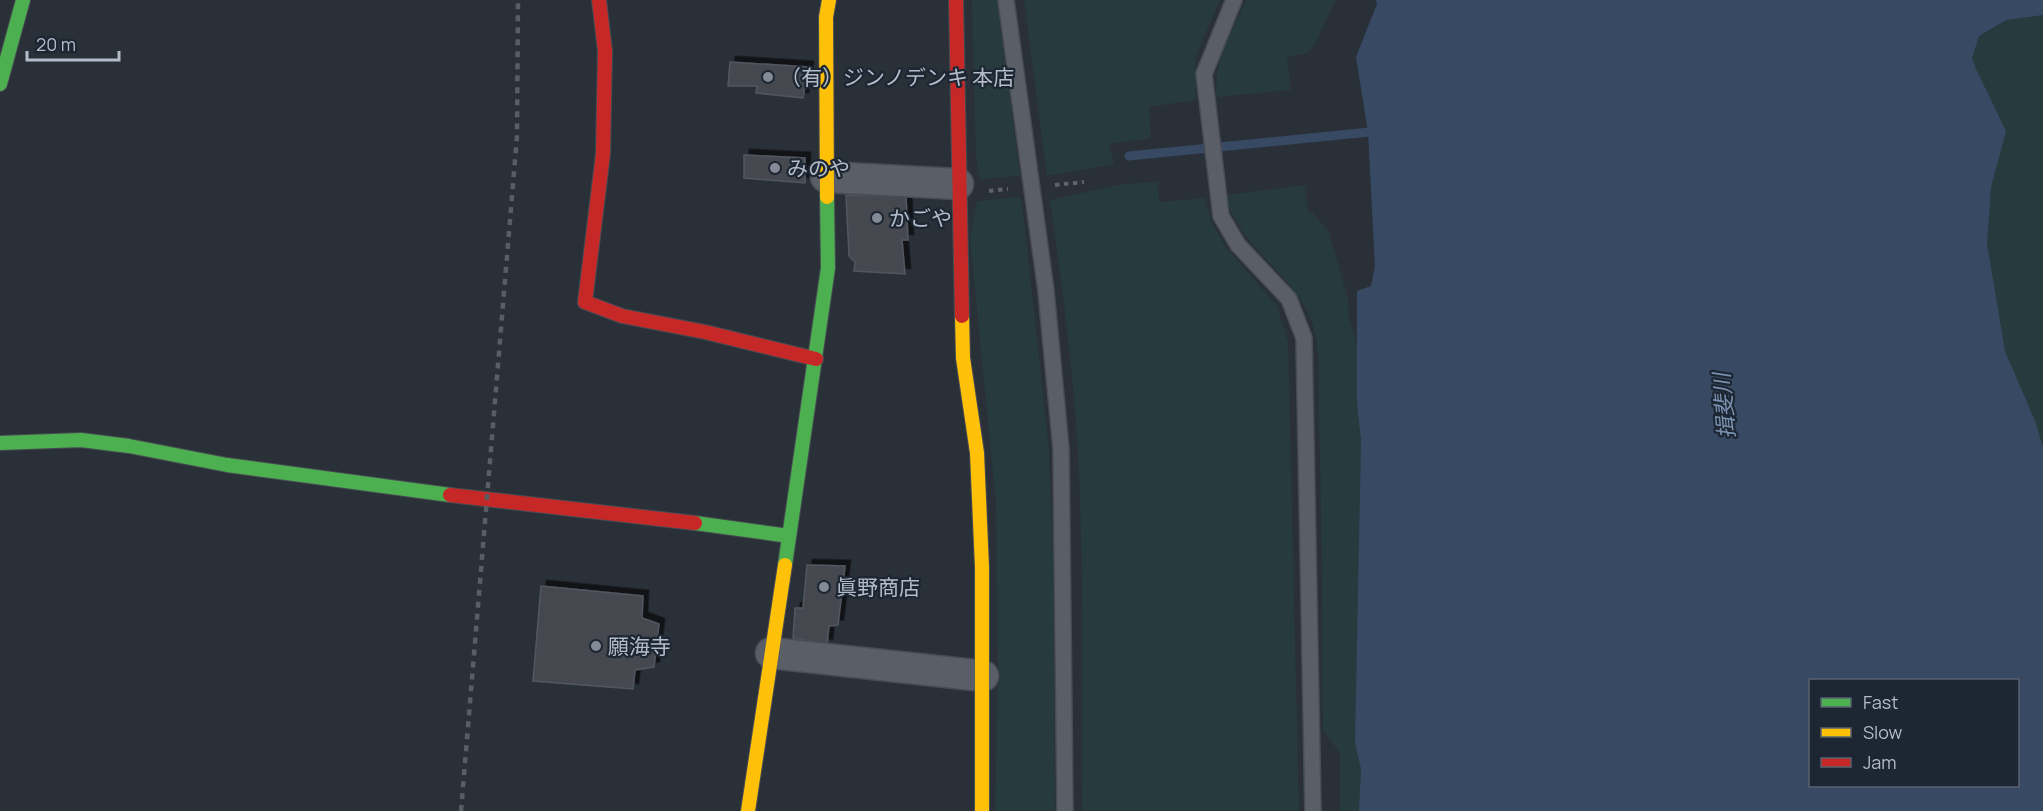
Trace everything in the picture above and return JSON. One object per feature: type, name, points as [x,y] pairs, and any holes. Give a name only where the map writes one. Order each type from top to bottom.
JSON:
[{"type":"main road","points":[[0,84],[23,0]]},
{"type":"main road","points":[[599,0],[605,51],[603,154],[585,302],[622,316],[773,347],[816,359]]},
{"type":"main road","points":[[748,811],[828,268],[826,17],[829,0]]},
{"type":"main road","points":[[956,0],[963,358],[977,453],[982,567],[982,811]]},
{"type":"main road","points":[[0,443],[81,440],[129,446],[227,465],[409,490],[641,516],[789,536]]},
{"type":"street","points":[[826,177],[958,184]]},
{"type":"street","points":[[771,653],[982,676]]},
{"type":"lane","points":[[1006,0],[1046,291],[1061,449],[1065,811]]},
{"type":"lane","points":[[1234,0],[1204,74],[1221,216],[1238,245],[1289,298],[1304,338],[1313,811]]},
{"type":"green space","points":[[972,0],[997,0],[1020,176],[980,179],[976,158]]},
{"type":"green space","points":[[1024,0],[1220,0],[1195,57],[1196,100],[1149,107],[1151,138],[1109,144],[1114,164],[1047,176]]},
{"type":"green space","points":[[1246,0],[1336,0],[1315,44],[1307,53],[1287,57],[1291,90],[1216,97],[1217,73],[1222,52]]},
{"type":"green space","points":[[2043,0],[2043,570],[1944,45]]},
{"type":"green space","points":[[1377,4],[1377,811],[1340,811],[1340,753],[1323,730],[1319,382],[1314,328],[1301,301],[1290,286],[1241,230],[1225,195],[1305,185],[1308,213],[1313,213],[1329,232],[1348,299],[1349,318],[1357,345],[1357,291],[1371,286],[1375,266],[1368,132],[1356,57]]},
{"type":"green space","points":[[1158,182],[1159,202],[1205,198],[1211,221],[1225,246],[1277,306],[1288,341],[1299,811],[1082,811],[1082,587],[1078,453],[1067,326],[1050,200],[1123,184]]},
{"type":"green space","points":[[1018,197],[1022,202],[1049,449],[1053,554],[1055,811],[995,811],[998,672],[996,503],[970,239],[977,201]]},
{"type":"water","name":"揖斐川","points":[[1376,0],[2043,0],[2043,15],[2006,20],[1979,36],[1972,58],[2006,131],[1991,187],[1987,244],[2005,351],[2035,421],[2043,447],[2043,811],[1359,811],[1361,769],[1355,743],[1361,441],[1357,403],[1357,291],[1371,286],[1375,266],[1368,132],[1356,57],[1377,4]]},
{"type":"building","name":"（有）ジンノデンキ 本店","points":[[730,62],[808,67],[803,98],[756,93],[757,86],[728,86]]},
{"type":"building","name":"みのや","points":[[744,155],[805,158],[805,183],[744,178]]},
{"type":"building","name":"かごや","points":[[846,195],[906,196],[908,240],[902,240],[905,274],[854,271],[855,262],[849,256]]},
{"type":"building","name":"眞野商店","points":[[807,565],[845,566],[838,625],[829,626],[827,645],[793,638],[795,608],[803,608]]},
{"type":"building","name":"願海寺","points":[[541,586],[643,596],[642,618],[659,624],[654,667],[635,670],[633,689],[533,681]]},
{"type":"waterway","points":[[1129,156],[1380,131]]},
{"type":"railway","points":[[461,811],[517,136],[518,0]]},
{"type":"traffic: fast","points":[[0,84],[23,0]]},
{"type":"traffic: fast","points":[[785,565],[828,268],[827,197]]},
{"type":"traffic: fast","points":[[0,443],[81,440],[129,446],[227,465],[450,495]]},
{"type":"traffic: fast","points":[[695,523],[789,536]]},
{"type":"traffic: slow","points":[[827,197],[826,17],[829,0]]},
{"type":"traffic: slow","points":[[962,316],[963,358],[977,453],[982,567],[982,811]]},
{"type":"traffic: slow","points":[[748,811],[785,565]]},
{"type":"traffic: jam","points":[[599,0],[605,51],[603,154],[585,302],[622,316],[705,332],[816,359]]},
{"type":"traffic: jam","points":[[956,0],[962,316]]},
{"type":"traffic: jam","points":[[450,495],[695,523]]},
{"type":"place","name":"（有）ジンノデンキ 本店","points":[[768,77]]},
{"type":"place","name":"みのや","points":[[775,168]]},
{"type":"place","name":"かごや","points":[[877,218]]},
{"type":"place","name":"眞野商店","points":[[824,587]]},
{"type":"place","name":"願海寺","points":[[596,646]]}]
